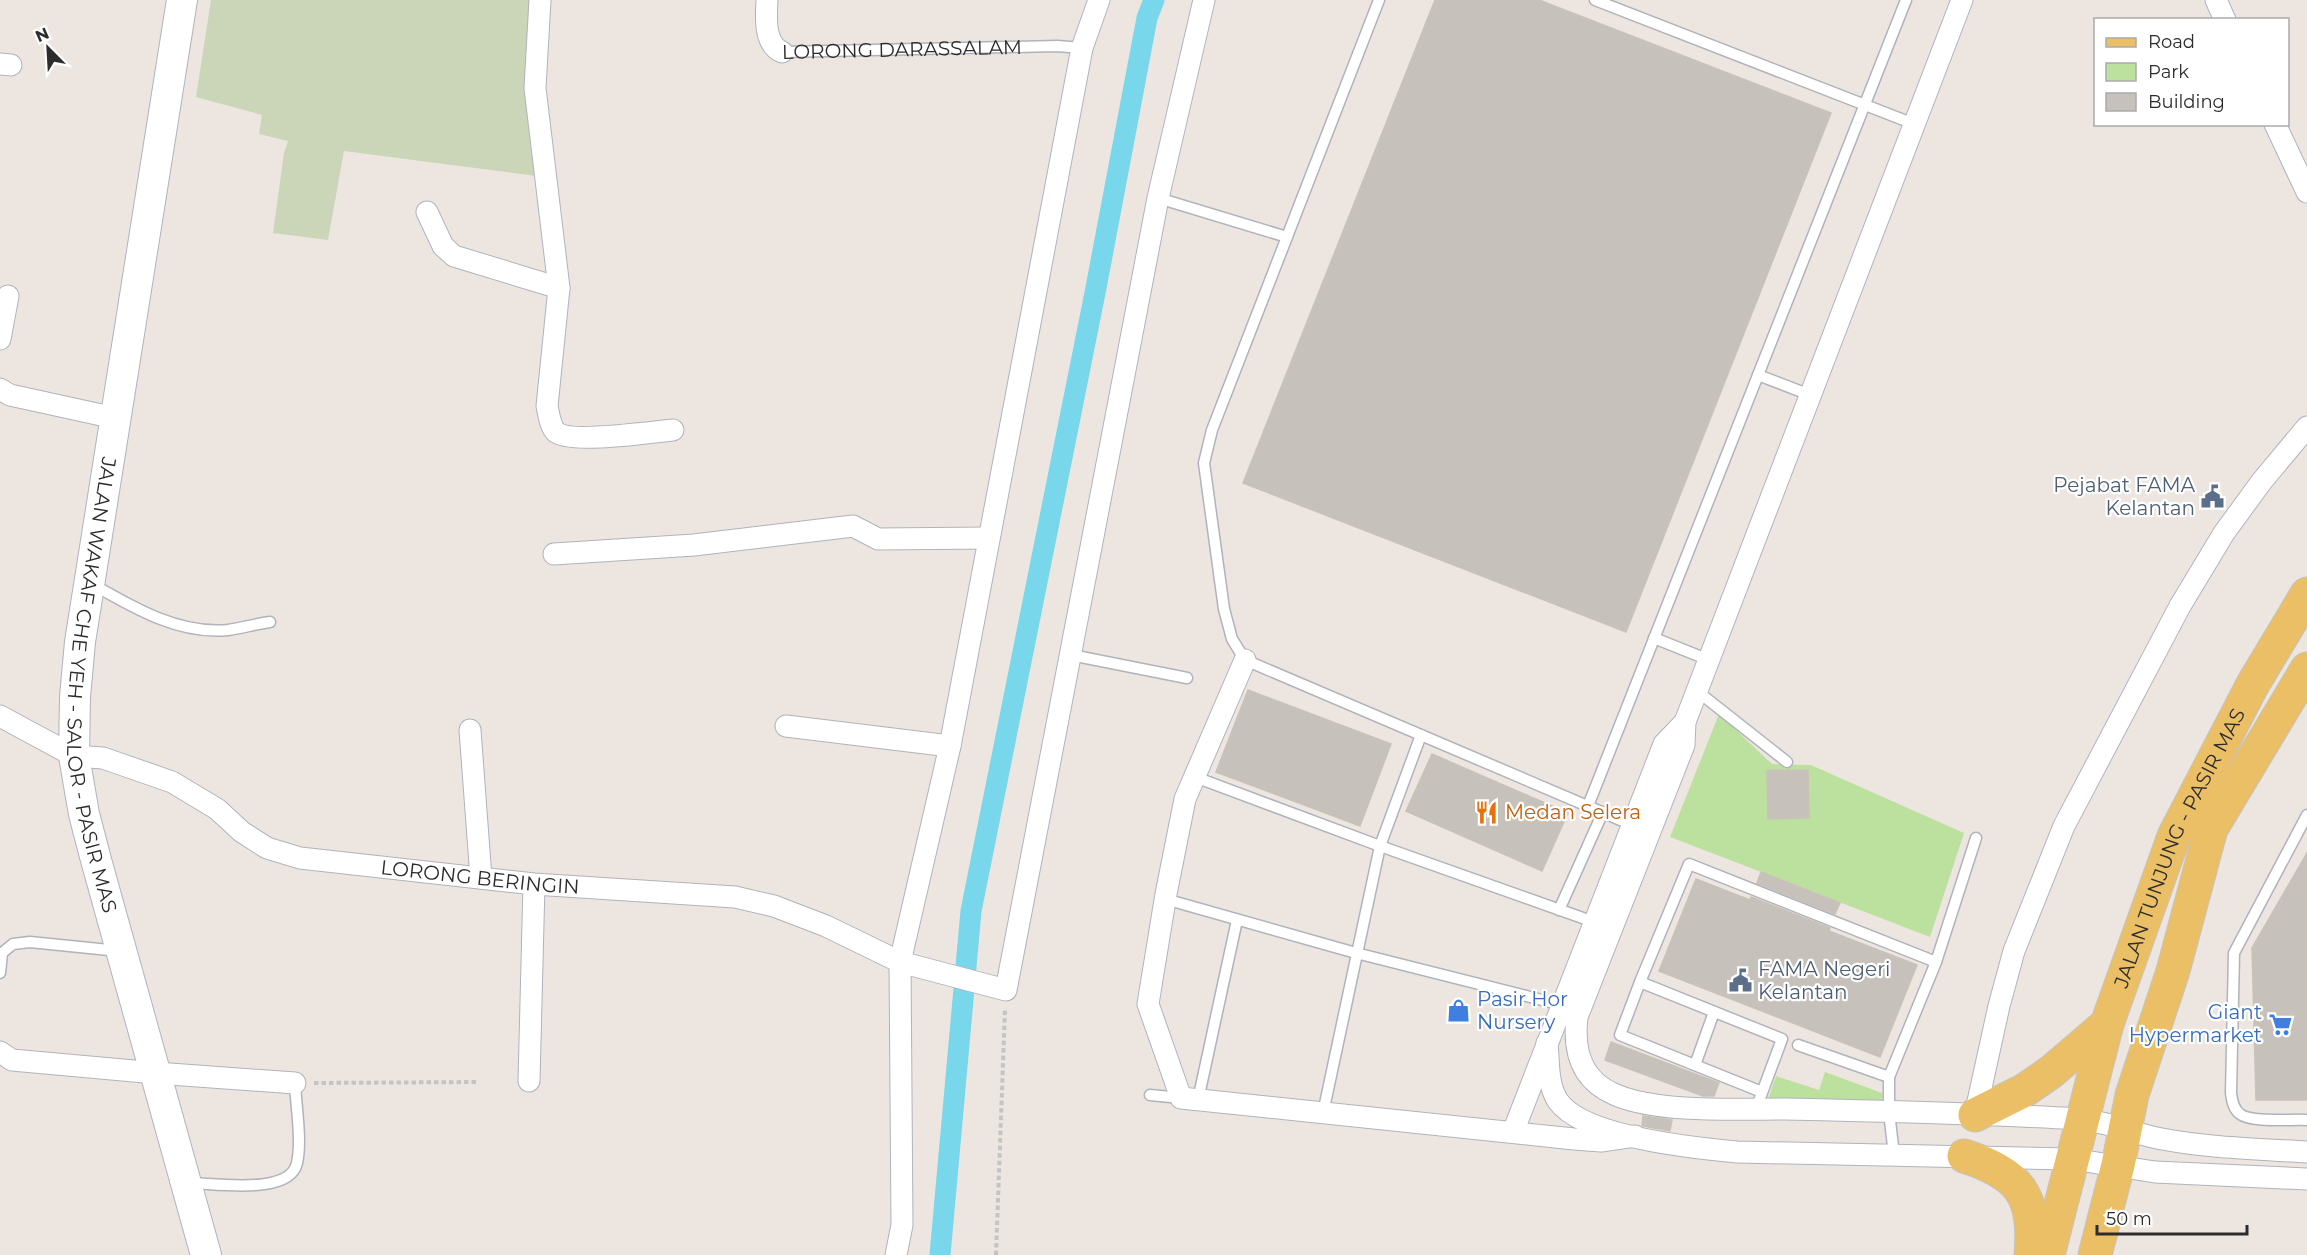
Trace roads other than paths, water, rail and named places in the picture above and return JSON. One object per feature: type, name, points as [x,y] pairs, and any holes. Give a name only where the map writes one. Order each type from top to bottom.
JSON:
[{"type":"main road","name":"JALAN WAKAF CHE YEH - SALOR - PASIR MAS","points":[[182,0],[89,582],[75,697],[74,756],[84,814],[206,1255]]},
{"type":"main road","name":"JALAN TUNJUNG - PASIR MAS","points":[[2048,1255],[2094,1162],[2104,1124],[2107,1024],[2174,836],[2253,684],[2307,594]]},
{"type":"main road","name":"JALAN TUNJUNG - PASIR MAS","points":[[2095,1255],[2094,1162],[2104,1124],[2132,1095],[2173,970],[2211,829],[2307,669]]},
{"type":"main road","points":[[1975,1115],[2025,1090],[2051,1072],[2107,1024]]},
{"type":"main road","points":[[1964,1156],[1989,1164],[2005,1173],[2018,1185],[2027,1200],[2031,1217],[2031,1255]]},
{"type":"main road","points":[[2072,1255],[2079,1210],[2094,1162]]},
{"type":"street","points":[[540,0],[535,88],[559,288],[547,406],[554,431],[562,436],[594,438],[673,430]]},
{"type":"street","name":"LORONG DARASSALAM","points":[[767,0],[766,16],[770,43],[782,52]]},
{"type":"street","points":[[896,1255],[902,1225],[900,962],[950,746],[1082,48],[1099,0]]},
{"type":"street","points":[[1071,656],[1158,198],[1204,0]]},
{"type":"street","points":[[1513,1132],[1664,744],[1684,722],[1697,691],[1962,0]]},
{"type":"street","points":[[2216,0],[2224,18]]},
{"type":"street","points":[[2276,126],[2307,192]]},
{"type":"street","points":[[427,212],[442,246],[454,256],[559,288]]},
{"type":"street","points":[[0,339],[8,296]]},
{"type":"street","points":[[0,388],[10,395],[115,418]]},
{"type":"street","points":[[1975,1115],[1999,1006],[2014,951],[2064,826],[2180,606],[2224,533],[2262,481],[2307,427]]},
{"type":"street","points":[[554,554],[694,545],[853,526],[878,539],[989,538]]},
{"type":"street","name":"LORONG BERINGIN","points":[[74,756],[103,758],[172,782],[218,809],[242,832],[267,848],[300,858],[534,884],[745,899],[774,906],[826,926],[900,962],[1001,989],[1071,656]]},
{"type":"street","points":[[1245,660],[1185,799],[1165,899],[1148,1004],[1190,1099],[1601,1141],[1635,1136]]},
{"type":"street","points":[[0,716],[74,756]]},
{"type":"street","points":[[1684,722],[1684,745],[1577,1017],[1575,1037],[1581,1060],[1588,1075],[1601,1088],[1618,1096],[1687,1108],[1759,1101],[1889,1112],[2104,1124],[2195,1145],[2307,1152]]},
{"type":"street","points":[[786,726],[950,746]]},
{"type":"street","points":[[470,730],[481,878]]},
{"type":"street","points":[[529,1081],[534,884]]},
{"type":"street","points":[[1547,1043],[1550,1084],[1558,1100],[1570,1114],[1589,1124],[1687,1147],[1737,1152],[1964,1156],[2094,1162],[2155,1172],[2307,1179]]},
{"type":"street","points":[[0,1052],[12,1060],[295,1083]]},
{"type":"lane","points":[[1379,0],[1212,430],[1204,463],[1224,609],[1232,639],[1245,660],[1632,825]]},
{"type":"lane","points":[[1595,0],[1914,124]]},
{"type":"lane","points":[[1588,806],[1906,0]]},
{"type":"lane","name":"LORONG DARASSALAM","points":[[782,52],[1045,46],[1082,48]]},
{"type":"lane","points":[[1158,198],[1287,237]]},
{"type":"lane","points":[[1758,375],[1810,395]]},
{"type":"lane","points":[[89,582],[149,614],[189,627],[226,630],[270,622]]},
{"type":"lane","points":[[1654,638],[1709,660]]},
{"type":"lane","points":[[1071,656],[1187,678]]},
{"type":"lane","points":[[1697,691],[1787,762]]},
{"type":"lane","points":[[1323,1113],[1380,846],[1421,735]]},
{"type":"lane","points":[[1195,777],[1594,922]]},
{"type":"lane","points":[[1559,910],[1603,812]]},
{"type":"lane","points":[[2307,815],[2234,953],[2231,1093],[2232,1105],[2240,1115],[2252,1118],[2307,1120]]},
{"type":"lane","points":[[1894,1155],[1889,1112],[1889,1077],[1936,962],[1976,838]]},
{"type":"lane","points":[[1640,982],[1782,1039],[1759,1101],[1695,1065],[1620,1035],[1640,982],[1689,864],[1936,962]]},
{"type":"lane","points":[[1165,899],[1356,953],[1562,1005]]},
{"type":"lane","points":[[1150,1095],[1190,1099],[1237,920]]},
{"type":"lane","points":[[0,973],[2,953],[13,944],[30,942],[121,951]]},
{"type":"lane","points":[[1695,1065],[1714,1012]]},
{"type":"lane","points":[[1798,1045],[1889,1077]]},
{"type":"lane","points":[[186,1182],[267,1185],[290,1176],[297,1165],[298,1149],[295,1083]]},
{"type":"waterway","points":[[940,1255],[971,911],[1095,293],[1147,18],[1154,0]]},
{"type":"place","name":"Pejabat FAMA Kelantan","points":[[2213,497]]},
{"type":"place","name":"Medan Selera","points":[[1487,812]]},
{"type":"place","name":"FAMA Negeri Kelantan","points":[[1740,980]]},
{"type":"place","name":"Pasir Hor Nursery","points":[[1459,1010]]},
{"type":"place","name":"Giant Hypermarket","points":[[2280,1024]]}]
